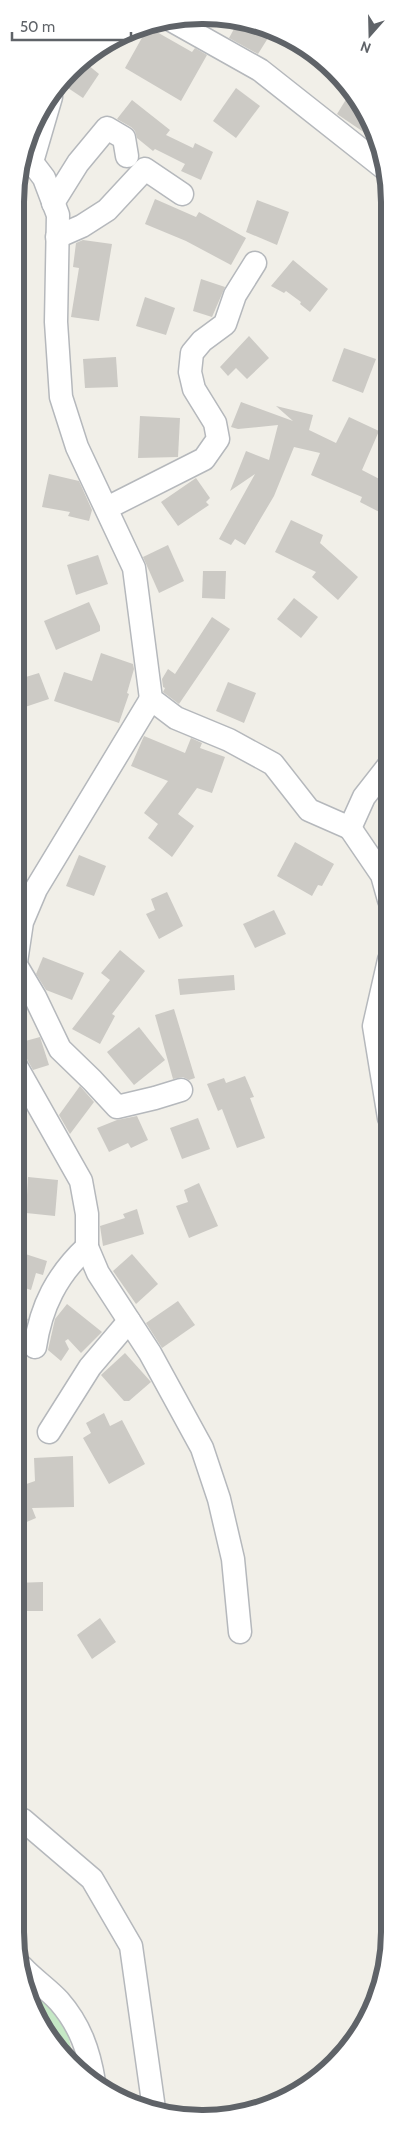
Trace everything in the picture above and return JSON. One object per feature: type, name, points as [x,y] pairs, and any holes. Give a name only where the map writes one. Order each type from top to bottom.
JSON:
[{"type":"street","points":[[180,25],[260,70],[377,162]]},
{"type":"street","points":[[53,203],[78,163],[108,128],[124,138],[126,156]]},
{"type":"street","points":[[32,149],[38,131]]},
{"type":"street","points":[[24,917],[36,889],[152,699],[134,568],[78,447],[61,397],[56,322],[56,237],[58,216],[44,178],[30,158]]},
{"type":"street","points":[[56,237],[82,226],[107,210],[145,169],[182,194]]},
{"type":"street","points":[[107,508],[204,459],[218,439],[215,423],[194,389],[190,372],[192,353],[202,341],[224,324],[235,295],[255,263]]},
{"type":"street","points":[[152,699],[176,718],[229,740],[273,764],[309,810],[350,828],[381,874]]},
{"type":"street","points":[[350,828],[364,796],[381,775]]},
{"type":"street","points":[[24,979],[60,1049],[116,1107],[181,1090]]},
{"type":"street","points":[[381,995],[374,1026],[381,1069]]},
{"type":"street","points":[[24,1099],[81,1181],[87,1214],[87,1247],[98,1273],[150,1353],[202,1448],[219,1499],[233,1559],[240,1632]]},
{"type":"street","points":[[35,1347],[37,1330],[46,1300],[71,1262],[87,1247]]},
{"type":"street","points":[[49,1432],[90,1367],[129,1321]]},
{"type":"street","points":[[24,1821],[92,1880],[131,1946],[153,2103]]},
{"type":"street","points":[[29,1973],[59,2001],[79,2027],[90,2057],[92,2072]]},
{"type":"green space","points":[[28,1969],[68,2035],[72,2054],[54,2031],[42,2011]]},
{"type":"building","points":[[235,27],[269,36],[258,54],[229,38]]},
{"type":"building","points":[[154,31],[192,52],[195,48],[207,55],[181,101],[125,68],[145,33]]},
{"type":"building","points":[[88,65],[99,74],[83,98],[66,87]]},
{"type":"building","points":[[236,88],[260,106],[236,138],[213,121]]},
{"type":"building","points":[[347,98],[367,131],[365,133],[337,114]]},
{"type":"building","points":[[132,100],[170,130],[166,135],[193,148],[195,143],[213,152],[201,180],[181,171],[185,164],[155,149],[153,151],[137,138],[135,131],[131,127],[117,119]]},
{"type":"building","points":[[155,199],[196,217],[199,212],[246,238],[231,265],[186,241],[145,224]]},
{"type":"building","points":[[257,200],[289,212],[277,245],[246,232]]},
{"type":"building","points":[[83,240],[112,244],[99,321],[71,317],[79,268],[73,267],[76,243]]},
{"type":"building","points":[[293,260],[328,289],[310,312],[300,304],[301,302],[286,291],[284,293],[271,286]]},
{"type":"building","points":[[201,279],[225,287],[212,317],[193,311]]},
{"type":"building","points":[[145,297],[175,308],[166,335],[136,326]]},
{"type":"building","points":[[249,336],[269,358],[247,379],[236,368],[228,376],[220,367]]},
{"type":"building","points":[[344,348],[376,359],[363,393],[332,381]]},
{"type":"building","points":[[116,357],[118,387],[85,388],[83,359]]},
{"type":"building","points":[[241,402],[293,421],[276,406],[313,415],[309,430],[336,443],[349,417],[379,431],[362,470],[381,480],[381,513],[360,502],[362,497],[311,475],[320,453],[294,447],[274,496],[245,545],[235,539],[231,545],[219,539],[255,474],[230,491],[246,451],[269,460],[278,425],[238,429],[231,427]]},
{"type":"building","points":[[140,416],[180,418],[178,457],[138,458]]},
{"type":"building","points":[[49,474],[79,481],[92,510],[89,521],[68,516],[70,512],[42,507]]},
{"type":"building","points":[[196,478],[210,498],[206,502],[209,505],[178,526],[161,502]]},
{"type":"building","points":[[291,520],[323,535],[320,543],[358,577],[338,600],[312,577],[316,572],[275,552]]},
{"type":"building","points":[[168,545],[184,581],[159,593],[143,557]]},
{"type":"building","points":[[98,555],[108,584],[76,595],[67,565]]},
{"type":"building","points":[[203,571],[226,571],[225,599],[202,598]]},
{"type":"building","points":[[294,598],[318,617],[301,638],[277,619]]},
{"type":"building","points":[[89,602],[100,626],[100,631],[56,650],[44,621]]},
{"type":"building","points":[[212,617],[230,629],[179,704],[163,692],[165,688],[163,687],[162,679],[168,669],[175,674]]},
{"type":"building","points":[[101,653],[133,664],[134,669],[127,693],[129,694],[119,723],[54,701],[64,672],[92,681]]},
{"type":"building","points":[[39,673],[49,699],[24,707],[24,678]]},
{"type":"building","points":[[228,682],[256,693],[244,723],[216,711]]},
{"type":"building","points":[[144,736],[185,753],[191,738],[202,743],[200,748],[225,757],[212,793],[197,788],[178,814],[194,826],[172,857],[148,838],[158,824],[144,813],[168,781],[131,766]]},
{"type":"building","points":[[295,842],[334,864],[322,886],[318,885],[312,896],[277,876]]},
{"type":"building","points":[[79,855],[106,866],[94,896],[66,886]]},
{"type":"building","points":[[167,892],[183,926],[159,939],[146,914],[155,910],[151,899]]},
{"type":"building","points":[[274,910],[286,934],[255,948],[243,924]]},
{"type":"building","points":[[120,950],[145,971],[112,1014],[115,1016],[100,1044],[72,1029],[110,980],[101,973]]},
{"type":"building","points":[[43,957],[84,973],[72,1000],[46,990],[36,974]]},
{"type":"building","points":[[234,975],[235,990],[180,995],[178,979]]},
{"type":"building","points":[[174,1009],[195,1078],[189,1080],[183,1077],[173,1079],[155,1015]]},
{"type":"building","points":[[139,1027],[165,1060],[134,1085],[107,1052]]},
{"type":"building","points":[[40,1037],[49,1065],[33,1070],[24,1056],[24,1041]]},
{"type":"building","points":[[245,1076],[254,1097],[250,1098],[265,1138],[237,1148],[222,1109],[218,1111],[207,1084],[224,1078],[226,1083]]},
{"type":"building","points":[[80,1086],[94,1102],[70,1134],[59,1115]]},
{"type":"building","points":[[137,1116],[148,1140],[131,1148],[128,1143],[109,1152],[97,1128],[117,1120]]},
{"type":"building","points":[[198,1118],[210,1149],[182,1159],[170,1128]]},
{"type":"building","points":[[28,1177],[58,1180],[55,1216],[26,1213]]},
{"type":"building","points":[[199,1183],[218,1226],[189,1238],[176,1206],[188,1202],[184,1190]]},
{"type":"building","points":[[137,1209],[144,1234],[103,1246],[100,1226],[125,1218],[123,1214]]},
{"type":"building","points":[[24,1254],[47,1261],[43,1275],[36,1273],[31,1290],[24,1288]]},
{"type":"building","points":[[132,1254],[158,1284],[136,1304],[113,1271]]},
{"type":"building","points":[[178,1301],[195,1325],[162,1348],[146,1323]]},
{"type":"building","points":[[67,1304],[102,1332],[81,1353],[68,1339],[65,1341],[69,1349],[61,1361],[48,1350],[55,1319]]},
{"type":"building","points":[[24,1317],[28,1319],[24,1332]]},
{"type":"building","points":[[125,1353],[151,1382],[129,1401],[124,1401],[101,1375]]},
{"type":"building","points":[[104,1413],[110,1426],[122,1420],[145,1464],[109,1484],[83,1438],[91,1433],[86,1423]]},
{"type":"building","points":[[73,1456],[74,1507],[32,1508],[36,1518],[24,1523],[24,1485],[35,1481],[34,1458]]},
{"type":"building","points":[[43,1582],[43,1611],[24,1611],[24,1583]]},
{"type":"building","points":[[100,1618],[116,1642],[92,1659],[77,1635]]}]
